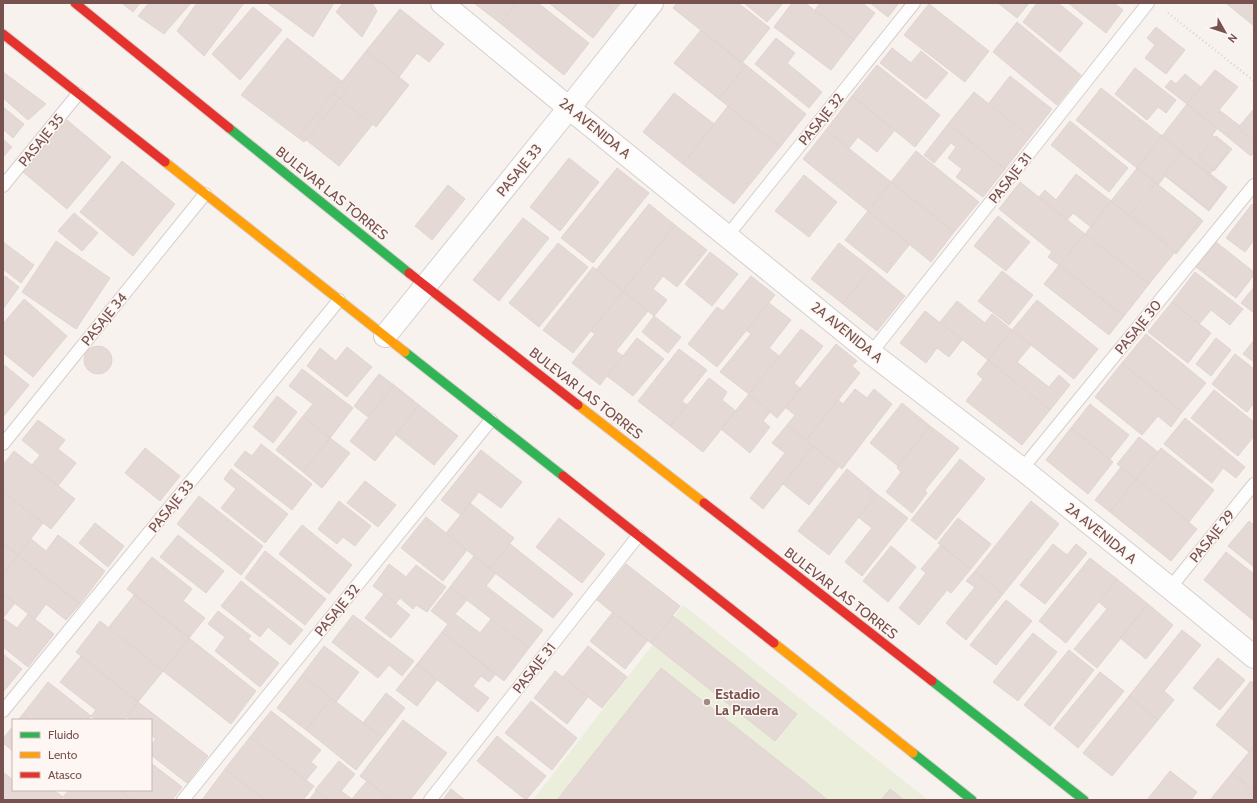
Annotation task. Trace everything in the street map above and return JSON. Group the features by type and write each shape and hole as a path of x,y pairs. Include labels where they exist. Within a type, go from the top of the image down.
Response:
{"street":[{"name":"BULEVAR LAS TORRES","path":"75,3 425,286 1084,800"},
{"name":"2A AVENIDA A","path":"442,3 569,108 871,352 1022,469 1254,657"},
{"name":"PASAJE 33","path":"385,336 652,3"},
{"path":"3,34 972,800"}],"lane":[{"name":"PASAJE 32","path":"728,235 914,3"},
{"name":"PASAJE 31","path":"871,352 1148,3"},
{"name":"PASAJE 35","path":"3,186 78,94"},
{"name":"PASAJE 30","path":"1022,469 1254,186"},
{"name":"PASAJE 34","path":"3,444 205,194"},
{"name":"PASAJE 33","path":"3,711 340,300"},
{"name":"PASAJE 32","path":"183,800 491,420"},
{"name":"PASAJE 29","path":"1170,588 1254,484"},
{"name":"PASAJE 31","path":"430,800 638,536"}],"path":[{"path":"1167,13 1254,81"}],"green space":[{"name":"Estadio La Pradera","path":"683,605 928,800 533,800"}],"building":[{"path":"122,3 140,3 133,12"},
{"path":"149,3 191,3 164,34 138,16"},
{"path":"197,3 244,3 204,56 177,31"},
{"path":"267,3 334,3 313,37"},
{"path":"343,3 372,3 377,11 362,37 336,12"},
{"path":"474,3 516,3 500,23"},
{"path":"516,3 538,3 589,43 564,75 500,23"},
{"path":"549,3 605,3 614,11 593,38"},
{"path":"605,3 621,3 614,11"},
{"path":"677,3 738,3 770,28 742,63 673,8"},
{"path":"744,3 783,3 767,22"},
{"path":"792,3 805,3 854,40 831,70 774,27"},
{"path":"820,3 862,3 875,13 854,40 815,10"},
{"path":"870,3 899,3 888,17"},
{"path":"998,3 1029,3 1017,18"},
{"path":"1037,3 1058,3 1083,23 1060,52 1023,22"},
{"path":"1068,3 1114,3 1123,10 1106,33"},
{"path":"1226,3 1254,3 1254,26"},
{"path":"929,4 989,51 965,82 904,35"},
{"path":"253,7 282,30 240,80 212,54"},
{"path":"400,9 444,44 429,62 417,53 399,77 366,51"},
{"path":"1017,22 1081,75 1057,105 993,52"},
{"path":"1156,27 1185,50 1166,74 1145,58 1155,45 1147,38"},
{"path":"701,30 746,65 719,99 674,63"},
{"path":"287,38 349,87 304,142 241,95"},
{"path":"776,38 795,53 787,63 822,92 809,108 755,64"},
{"path":"892,48 911,63 921,51 948,73 926,99 880,63"},
{"path":"366,51 409,85 376,127 333,93"},
{"path":"746,65 806,114 780,147 719,99"},
{"path":"877,65 940,115 915,147 852,96"},
{"path":"1135,68 1176,100 1166,113 1158,107 1147,120 1115,94"},
{"path":"1215,70 1238,87 1219,110 1240,126 1254,109 1254,152 1251,156 1187,104"},
{"path":"3,72 46,104 28,120 3,98"},
{"path":"1185,74 1201,87 1187,104 1165,87 1171,80 1176,84"},
{"path":"1010,76 1052,109 1030,137 989,103"},
{"path":"1101,88 1162,136 1137,168 1076,120"},
{"path":"974,92 1030,137 1005,169 948,124"},
{"path":"333,93 372,125 339,166 300,135"},
{"path":"674,93 714,124 683,164 643,132"},
{"path":"852,96 895,130 877,152 858,137 849,148 826,130"},
{"path":"1187,104 1217,129 1212,135 1229,149 1210,174 1162,136"},
{"path":"728,106 780,147 734,204 683,164"},
{"path":"3,107 24,124 13,138 3,129"},
{"path":"1254,109 1254,141 1238,128"},
{"path":"67,120 111,157 67,209 23,172"},
{"path":"1070,121 1128,168 1109,192 1051,145"},
{"path":"948,124 1005,169 983,197 956,177 962,169 948,158 956,147 951,143 934,163 924,155"},
{"path":"826,130 891,182 868,211 803,159"},
{"path":"1162,136 1227,187 1209,211 1165,176 1158,185 1137,168"},
{"path":"1216,136 1232,149 1214,171 1198,158"},
{"path":"3,139 12,147 3,157"},
{"path":"916,151 979,202 954,232 891,182"},
{"path":"1180,153 1225,188 1209,209 1164,174"},
{"path":"569,158 599,182 560,231 530,207"},
{"path":"122,161 175,204 133,256 80,212"},
{"path":"617,168 649,193 593,263 561,238"},
{"path":"1137,168 1201,219 1175,252 1111,201"},
{"path":"1076,174 1111,201 1091,227 1073,213 1067,220 1039,197 1045,190 1056,200"},
{"path":"804,175 837,202 809,237 775,211"},
{"path":"891,182 954,232 931,262 868,211"},
{"path":"1020,182 1085,234 1059,265 1048,257 1052,252 999,209"},
{"path":"1156,183 1203,221 1176,254 1165,244 1167,242 1131,213"},
{"path":"448,185 465,199 432,240 415,226"},
{"path":"1111,201 1175,252 1149,284 1085,234"},
{"path":"649,204 675,225 623,291 596,270"},
{"path":"1252,204 1254,206 1254,240 1245,252 1226,238"},
{"path":"868,211 910,244 887,273 845,240"},
{"path":"74,213 98,233 82,251 58,231"},
{"path":"998,216 1030,242 1006,271 974,246"},
{"path":"523,218 549,238 499,301 473,280"},
{"path":"675,225 707,250 677,287 663,276 653,289 667,300 654,316 623,291"},
{"path":"1085,234 1149,284 1124,316 1059,265"},
{"path":"56,241 110,278 76,329 22,292"},
{"path":"3,242 34,265 21,283 3,269"},
{"path":"1216,242 1254,272 1254,275 1236,298 1196,267"},
{"path":"558,243 588,267 539,327 509,303"},
{"path":"839,243 871,268 843,304 811,279"},
{"path":"710,252 738,274 712,306 685,284"},
{"path":"1059,265 1124,316 1109,335 1044,284"},
{"path":"593,267 623,291 573,353 543,330"},
{"path":"871,268 905,296 877,331 843,304"},
{"path":"1002,271 1033,295 1009,325 978,301"},
{"path":"1195,272 1243,309 1230,325 1211,310 1199,324 1172,302"},
{"path":"5,276 19,287 3,309 3,279"},
{"path":"751,276 775,295 717,367 688,344 717,307 723,311"},
{"path":"1254,287 1254,313 1241,303"},
{"path":"623,291 648,311 616,351 623,356 600,385 572,363 595,334 591,331"},
{"path":"24,299 67,336 33,377 3,353 3,324"},
{"path":"1037,300 1098,349 1074,379 1012,330"},
{"path":"957,301 985,323 992,314 1012,330 988,360 940,322"},
{"path":"1172,302 1211,333 1188,363 1148,332"},
{"path":"769,303 791,320 769,348 779,356 749,394 720,372 751,334 746,330"},
{"path":"925,311 962,340 949,357 937,348 926,363 900,343"},
{"path":"654,316 681,337 668,353 642,332"},
{"path":"801,329 823,346 794,383 801,389 777,418 749,394"},
{"path":"1012,330 1031,345 1017,362 1049,387 1059,375 1070,385 1050,410 988,360"},
{"path":"1146,334 1206,383 1182,412 1122,363"},
{"path":"637,338 664,359 633,396 607,376"},
{"path":"1216,338 1231,350 1211,376 1196,364"},
{"path":"1254,340 1254,362 1243,354"},
{"path":"836,344 857,361 852,366 860,373 806,440 787,425 795,415 785,407"},
{"path":"98,346 108,350 112,360 108,370 98,374 88,370 84,360 88,350"},
{"path":"347,347 372,367 347,397 307,366 320,348 336,361"},
{"path":"679,349 707,370 682,401 687,405 670,426 638,401"},
{"path":"1235,354 1254,369 1254,403 1247,412 1212,384"},
{"path":"988,360 1050,410 1022,445 966,401 983,379 977,374"},
{"path":"1122,363 1182,412 1171,427 1158,416 1142,435 1095,397"},
{"path":"3,364 29,385 3,417"},
{"path":"302,369 353,408 330,438 303,416 313,404 289,386"},
{"path":"379,374 394,385 368,417 354,406"},
{"path":"709,378 727,392 722,400 736,411 703,452 670,426"},
{"path":"394,385 419,405 375,461 350,441"},
{"path":"855,389 867,398 874,389 892,404 842,469 806,440 838,400 843,404"},
{"path":"1214,390 1254,422 1254,436 1238,456 1191,418"},
{"path":"749,394 770,412 763,421 770,427 750,453 721,429"},
{"path":"277,396 297,412 273,443 253,427"},
{"path":"902,403 930,426 898,466 870,443"},
{"path":"1090,404 1129,435 1110,459 1071,428"},
{"path":"419,405 458,436 434,465 396,435"},
{"path":"303,416 330,438 303,472 276,450"},
{"path":"1185,418 1245,467 1236,478 1223,468 1212,483 1164,444"},
{"path":"38,420 65,440 58,449 76,463 58,486 32,465 40,455 22,440"},
{"path":"787,425 813,446 763,509 750,498 785,453 772,443"},
{"path":"930,426 959,448 925,490 927,493 912,513 886,492 901,472 897,468 898,466"},
{"path":"1071,428 1113,462 1088,494 1046,460"},
{"path":"1139,437 1158,452 1136,479 1117,464"},
{"path":"330,438 350,453 322,488 303,472"},
{"path":"261,444 312,484 292,510 234,465 245,451 252,456"},
{"path":"813,446 839,466 809,505 783,484"},
{"path":"145,448 180,476 160,501 125,473"},
{"path":"1161,448 1214,490 1189,522 1136,479"},
{"path":"481,450 522,482 501,508 479,492 461,515 441,500"},
{"path":"14,451 75,499 51,529 3,492 3,465"},
{"path":"960,459 985,479 936,540 911,520"},
{"path":"1121,467 1136,479 1110,512 1095,500"},
{"path":"231,469 288,514 265,543 221,508 236,489 224,479"},
{"path":"847,469 877,494 829,555 798,531"},
{"path":"1136,479 1197,529 1171,561 1110,512"},
{"path":"365,481 396,505 378,527 347,503"},
{"path":"3,492 43,523 18,555 3,543"},
{"path":"877,494 908,518 862,576 845,562 872,528 858,517"},
{"path":"199,496 263,546 241,575 177,524"},
{"path":"339,501 371,526 355,546 343,537 337,544 318,529"},
{"path":"1031,501 1059,524 1003,594 975,571"},
{"path":"470,503 514,538 490,569 446,533"},
{"path":"426,517 467,550 443,581 401,548"},
{"path":"559,518 605,554 582,583 536,547"},
{"path":"958,518 991,544 971,569 938,543"},
{"path":"1249,521 1254,525 1254,567 1228,546"},
{"path":"95,523 124,546 108,567 79,543"},
{"path":"302,525 352,565 329,594 279,554"},
{"path":"58,535 105,571 80,604 18,555 31,539 46,551"},
{"path":"178,535 224,571 206,593 160,557"},
{"path":"3,543 18,555 3,574"},
{"path":"510,544 573,594 553,618 490,569"},
{"path":"1053,544 1067,555 1076,544 1087,553 1045,604 1020,585"},
{"path":"941,545 971,569 951,593 947,590 919,625 899,608 926,573 921,569"},
{"path":"891,546 916,567 888,602 863,581"},
{"path":"265,551 326,599 305,625 245,578"},
{"path":"1226,552 1254,574 1254,621 1204,580"},
{"path":"18,555 80,604 66,620 46,604 35,619 3,594 3,574"},
{"path":"474,556 496,573 486,586 543,630 529,648 450,587"},
{"path":"152,557 192,589 183,601 205,618 189,638 127,589"},
{"path":"1090,558 1117,579 1066,643 1039,621"},
{"path":"389,564 406,577 416,565 446,587 427,612 416,605 413,609 400,598 396,603 373,586"},
{"path":"626,564 680,606 651,643 597,600"},
{"path":"975,571 1003,594 966,640 946,623 975,587 966,581"},
{"path":"1117,579 1148,604 1097,668 1074,649 1107,609 1099,602"},
{"path":"241,581 303,630 290,645 268,627 260,637 221,606"},
{"path":"450,587 467,600 455,614 480,633 491,619 529,648 504,681 442,632 448,624 431,611"},
{"path":"3,594 15,603 3,618"},
{"path":"135,594 189,638 163,671 109,627"},
{"path":"384,594 410,615 391,638 365,618"},
{"path":"1006,600 1032,621 996,665 970,645"},
{"path":"1148,604 1173,625 1146,659 1120,638"},
{"path":"218,611 251,636 248,639 279,663 260,687 215,651 225,637 208,624"},
{"path":"613,612 648,640 625,669 590,641"},
{"path":"28,614 54,634 28,667 3,647 3,618 17,628"},
{"path":"353,615 414,661 402,676 389,665 378,678 332,642"},
{"path":"673,616 797,714 775,741 651,643"},
{"path":"100,621 163,671 138,702 76,652"},
{"path":"1182,630 1201,645 1164,691 1174,700 1158,720 1129,696"},
{"path":"442,632 496,674 489,682 481,676 473,686 489,698 478,712 417,664"},
{"path":"1033,633 1057,652 1018,701 993,682"},
{"path":"189,638 256,691 231,724 163,671"},
{"path":"324,646 359,672 336,702 302,675"},
{"path":"588,646 627,677 602,708 563,677"},
{"path":"1069,650 1094,670 1050,726 1024,705"},
{"path":"3,654 22,669 3,692"},
{"path":"81,656 138,702 125,719 95,719 91,716 96,710 60,682"},
{"path":"1218,658 1245,680 1220,710 1193,688"},
{"path":"417,664 437,680 417,706 396,690"},
{"path":"661,668 828,800 557,800"},
{"path":"555,671 588,697 567,724 534,698"},
{"path":"1100,672 1124,691 1078,748 1054,728"},
{"path":"302,675 331,698 306,730 277,708"},
{"path":"1251,681 1254,684 1254,746 1249,752 1216,725"},
{"path":"48,682 91,716 89,719 30,719 23,714"},
{"path":"386,693 405,708 382,737 363,723"},
{"path":"1129,696 1158,720 1112,776 1083,753"},
{"path":"331,698 382,737 356,770 306,730"},
{"path":"531,701 577,738 552,770 505,733"},
{"path":"138,702 208,756 187,783 152,756 152,744 156,739 152,736 152,719 130,719 127,717"},
{"path":"271,711 321,750 311,762 317,767 306,780 250,737"},
{"path":"23,714 30,719 19,719"},
{"path":"403,720 447,753 410,800 392,800 360,776"},
{"path":"12,727 12,750 3,743 3,739"},
{"path":"497,736 546,776 526,800 477,761"},
{"path":"250,737 314,786 303,800 265,800 225,769"},
{"path":"1254,746 1254,791 1232,773"},
{"path":"339,761 355,774 341,791 352,799 367,781 392,800 328,800 315,790"},
{"path":"152,764 182,787 172,800 132,800 120,791 152,791"},
{"path":"225,769 265,800 202,800"},
{"path":"1170,771 1197,792 1191,800 1147,800"},
{"path":"3,772 12,779 12,791 55,791 63,797 61,800 3,800"},
{"path":"1232,773 1254,791 1253,800 1210,800"},
{"path":"451,789 465,800 443,800"},
{"path":"890,789 904,800 881,800"},
{"path":"68,791 120,791 132,800 66,800 63,797"},
{"path":"316,791 328,800 309,800"}],"traffic: fast":[{"path":"229,128 409,273"},
{"path":"405,352 563,476"},
{"path":"932,681 1084,800"},
{"path":"913,753 972,800"}],"traffic: slow":[{"path":"165,162 405,352"},
{"path":"578,405 704,503"},
{"path":"774,643 913,753"}],"traffic: jam":[{"path":"75,3 229,128"},
{"path":"3,34 165,162"},
{"path":"409,273 578,405"},
{"path":"563,476 774,643"},
{"path":"704,503 932,681"}],"place":[{"name":"Estadio La Pradera","path":"707,702"}]}
